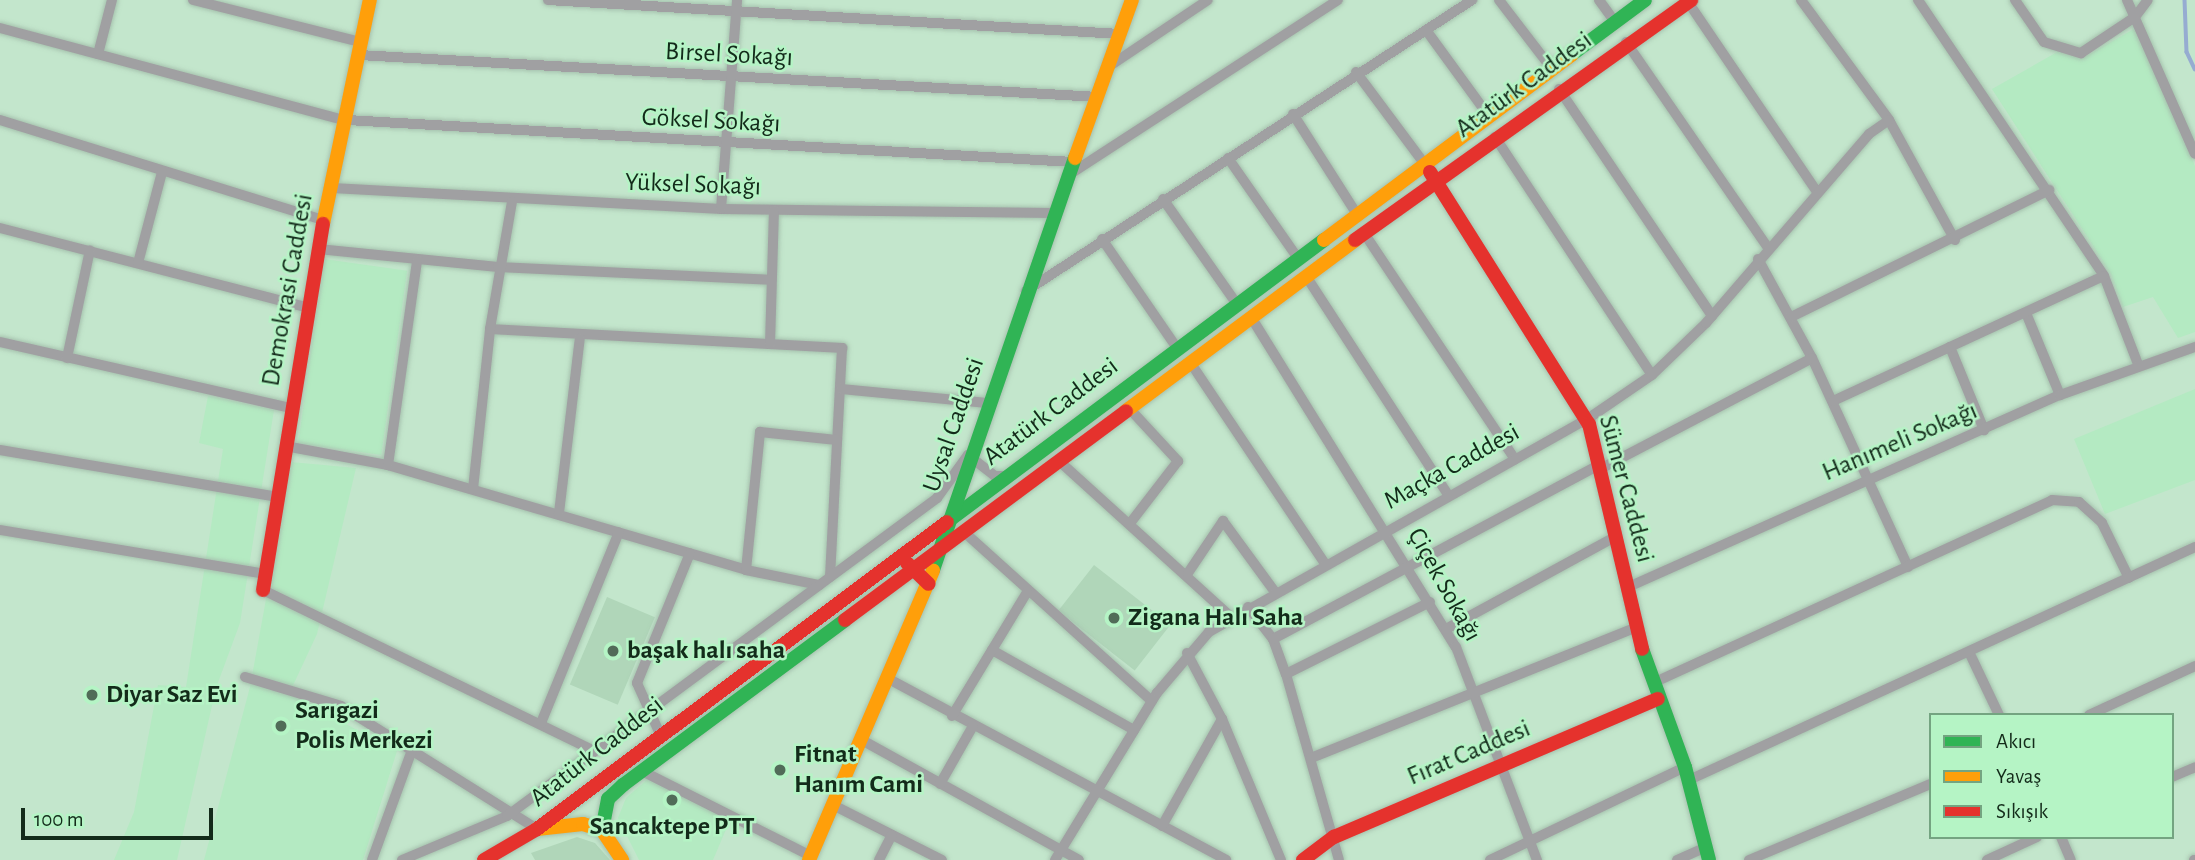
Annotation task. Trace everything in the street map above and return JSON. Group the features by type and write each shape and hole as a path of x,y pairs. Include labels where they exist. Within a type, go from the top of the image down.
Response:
{"main road":[{"name":"Demokrasi Caddesi","path":"263,590 318,249 370,0"},
{"name":"Uysal Caddesi","path":"810,858 929,584 968,455 1132,0"},
{"name":"Atatürk Caddesi","path":"484,860 537,829 1423,162 1645,0"},
{"name":"Atatürk Caddesi","path":"602,830 608,799 642,771 1435,180 1559,89 1690,1"},
{"name":"Sümer Caddesi","path":"1423,162 1587,420 1635,628 1658,699 1687,773 1708,853"},
{"path":"892,561 916,567 929,584"},
{"name":"Fırat Caddesi","path":"1303,860 1334,837 1658,699"},
{"path":"537,829 583,824 602,830 622,860"}],"street":[{"path":"98,54 112,0"},
{"name":"Birsel Sokağı","path":"193,0 360,49 730,78 1098,97"},
{"path":"548,0 737,6 1121,34"},
{"path":"1108,67 1208,0"},
{"path":"1067,176 1338,0"},
{"path":"1026,291 1356,72 1472,0"},
{"path":"1499,0 1552,69"},
{"path":"1599,0 1614,21"},
{"path":"1801,0 1889,120 1955,240"},
{"path":"1918,0 2049,190 2104,276 2138,364"},
{"path":"2015,0 2044,41 2081,53 2136,17 2148,0"},
{"path":"2127,0 2195,154"},
{"path":"1690,1 1817,192"},
{"path":"721,209 737,6"},
{"name":"Göksel Sokağı","path":"0,28 347,120 726,146 1073,162"},
{"path":"1426,30 1488,115"},
{"path":"1626,42 1768,248"},
{"path":"1356,72 1423,162"},
{"path":"1559,89 1712,316"},
{"path":"1293,114 1356,213"},
{"path":"0,120 324,220"},
{"name":"Maçka Caddesi","path":"1058,855 1152,701 1187,653 1231,617 1587,420 1652,375 1712,316 1817,192 1889,120"},
{"path":"1495,136 1652,375"},
{"path":"1228,158 1297,257"},
{"path":"138,263 162,172"},
{"name":"Yüksel Sokağı","path":"332,188 512,202 721,209 1054,213"},
{"path":"1791,317 1955,240 2049,190"},
{"path":"1163,199 1236,303"},
{"path":"473,489 498,267 512,202"},
{"path":"770,344 774,210"},
{"path":"0,228 310,308"},
{"path":"1364,233 1514,458"},
{"path":"1102,239 1177,348"},
{"path":"318,249 498,267 771,280"},
{"path":"67,358 90,250"},
{"path":"1758,259 1833,401 1908,568"},
{"path":"388,465 416,260"},
{"path":"1306,276 1448,495"},
{"path":"1833,401 2104,276"},
{"path":"2026,313 2060,396"},
{"name":"Çiçek Sokağı","path":"1251,317 1387,529 1446,629 1474,692 1537,860"},
{"path":"490,329 580,338 842,348 830,578"},
{"path":"559,513 580,338"},
{"path":"0,342 291,408"},
{"path":"1950,347 1984,430"},
{"name":"Hanımeli Sokağı","path":"1626,588 2060,396 2138,364 2195,347"},
{"path":"1273,639 1812,358"},
{"path":"1190,362 1325,564"},
{"path":"841,389 987,403"},
{"path":"1128,407 1178,461 1131,522"},
{"path":"746,570 760,432 837,440"},
{"path":"285,446 388,465 746,570 819,585"},
{"path":"0,450 278,497"},
{"path":"402,860 508,816 937,498 968,455 995,476 1008,476"},
{"path":"1058,460 1188,573 1231,617"},
{"path":"1653,683 2052,500 2079,502 2102,523 2129,578"},
{"path":"1188,573 1223,522 1275,592"},
{"path":"0,530 265,574"},
{"path":"964,531 1027,592 1152,701"},
{"path":"541,723 618,532"},
{"path":"1446,629 1615,537"},
{"path":"1490,860 1687,773 1970,654 2195,547"},
{"path":"660,734 652,707 637,683 690,553"},
{"path":"263,590 594,751"},
{"path":"952,716 1027,592"},
{"path":"1286,674 1430,602"},
{"path":"1248,607 1273,639 1286,674 1339,860"},
{"path":"1311,758 1635,628"},
{"path":"992,650 1134,730"},
{"path":"1187,653 1223,719 1281,860"},
{"path":"1970,654 1998,713"},
{"path":"2093,713 2195,666"},
{"path":"244,677 341,706 412,750 508,816 537,829"},
{"path":"887,678 952,716 1226,860"},
{"path":"1162,826 1223,719"},
{"path":"940,784 973,726"},
{"path":"860,739 1058,855 1079,860"},
{"path":"372,860 412,750"},
{"path":"2174,776 2195,767"},
{"path":"642,771 810,858"},
{"path":"1749,860 1929,786"},
{"path":"833,805 942,860"},
{"path":"879,860 892,835"},
{"path":"1987,860 2033,839"},
{"path":"2062,839 2071,860"},
{"path":"1677,860 1708,853"}],"shaded area":[{"path":"2139,26 2195,166 2195,332 2178,338 2153,297 2123,307 2111,274 1992,89 2059,51 2081,59"},
{"path":"324,259 407,271 381,455 298,443"},
{"path":"2195,389 2195,480 2105,514 2074,439"},
{"path":"208,396 274,410 240,623 216,688 177,860 114,860 134,812 158,685 186,687 223,449 199,443"},
{"path":"291,462 356,468 317,634 289,694 397,751 363,860 204,860 250,687"},
{"name":"Zigana Halı Saha","path":"1094,565 1170,625 1135,670 1058,611"},
{"name":"başak halı saha","path":"607,597 655,617 618,705 570,684"},
{"path":"650,777 730,820 713,860 639,860 618,818 626,798"},
{"path":"577,837 595,843 610,860 535,860 531,853"}],"waterway":[{"path":"2185,0 2187,52 2195,69"}],"traffic: fast":[{"path":"1571,55 1645,0"},
{"path":"933,570 1075,158"},
{"path":"947,522 1324,240"},
{"path":"602,830 608,799 623,785 845,620"},
{"path":"1642,649 1685,767 1709,860"}],"traffic: slow":[{"path":"323,224 370,0"},
{"path":"1075,158 1132,0"},
{"path":"1324,240 1571,55"},
{"path":"1126,411 1355,240"},
{"path":"809,860 933,570"},
{"path":"537,829 583,824 602,830 622,860"}],"traffic: jam":[{"path":"1355,240 1691,0"},
{"path":"1430,172 1589,424 1642,649"},
{"path":"263,590 323,224"},
{"path":"845,620 1126,411"},
{"path":"484,860 537,829 947,522"},
{"path":"907,563 929,584"},
{"path":"1303,860 1334,837 1658,699"}],"place":[{"name":"Zigana Halı Saha","path":"1114,618"},
{"name":"başak halı saha","path":"613,651"},
{"name":"Diyar Saz Evi","path":"92,695"},
{"name":"Sarıgazi Polis Merkezi","path":"281,726"},
{"name":"Fitnat Hanım Cami","path":"780,770"},
{"name":"Sancaktepe PTT","path":"672,800"}]}
